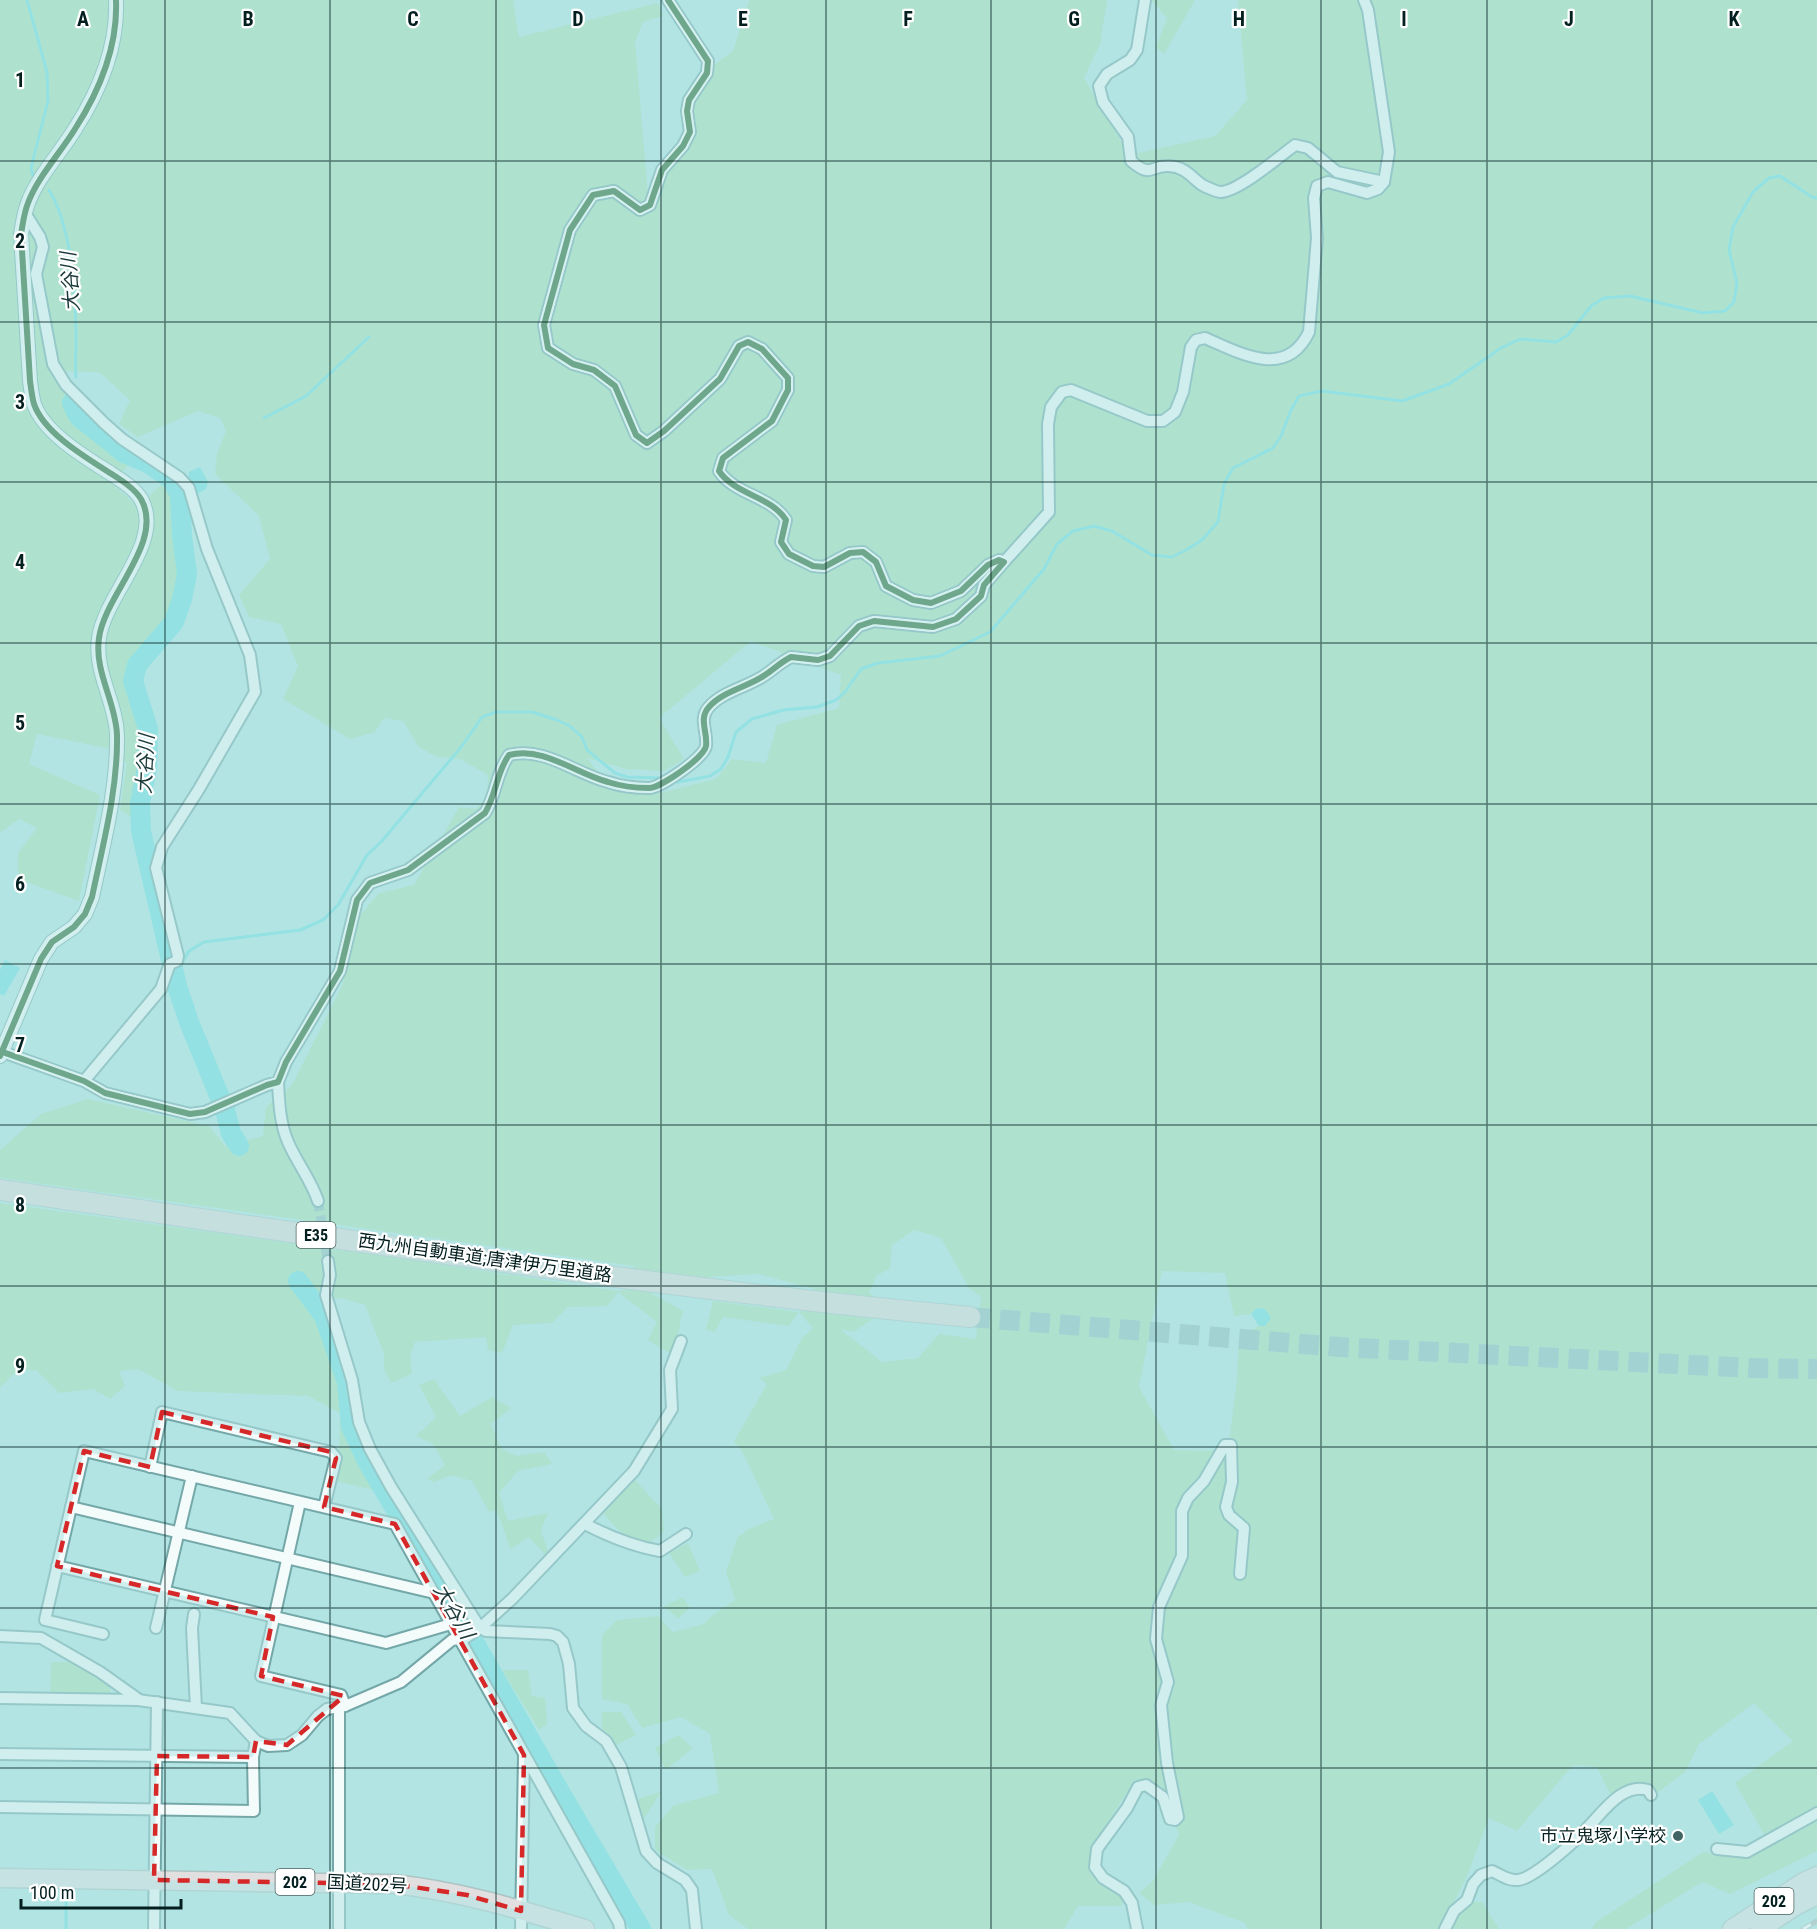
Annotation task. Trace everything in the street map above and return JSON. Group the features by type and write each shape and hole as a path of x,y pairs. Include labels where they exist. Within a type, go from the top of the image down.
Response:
{"highway":[{"name":"西九州自動車道;唐津伊万里道路","path":"0,1190 632,1278 884,1309 970,1317"},
{"name":"202","path":"1732,1929 1802,1882 1817,1876"},
{"name":"国道202号","path":"0,1878 393,1884 433,1888 467,1895 585,1929"},
{"name":"202","path":"1760,1929 1817,1895"}],"street":[{"path":"116,0 113,43 95,95 76,129 35,190 25,213 21,234 30,381 34,405 49,428 80,455 125,483 140,498 148,517 145,540 106,614 99,637 99,661 117,733 116,768 92,897 84,914 74,927 52,942 41,959 1,1053 84,1081 105,1093 190,1113 205,1112 278,1082"},
{"path":"669,0 708,61 707,73 689,100 687,111 690,132 683,146 662,170 651,205 640,210 614,191 593,195 570,230 544,325 548,348 573,364 594,370 615,386 636,435 646,443 664,431 720,379 739,346 748,342 762,349 788,378 788,390 772,421 723,458 719,471 725,480 780,512 786,520 781,542 789,554 813,566 824,567 850,553 863,552 876,562 886,586 914,600 931,603 961,591 988,565 999,560 1004,562"},
{"path":"1145,0 1137,50 1130,60 1107,74 1099,86 1103,102 1128,137 1131,161 1140,169 1152,171 1168,166 1189,172 1202,185 1219,192 1233,189 1296,146 1308,148 1337,172 1384,182"},
{"path":"318,1201 312,1184 288,1142 280,1113 278,1082 286,1062 340,971 357,900 370,883 408,870 485,813 493,800 501,766 509,755 520,752 562,762 607,782 651,789 661,784 701,756 706,746 703,721 708,708 718,699 764,676 791,657 818,660 830,656 859,626 874,621 933,627 956,619 981,596 984,585 1049,512 1048,424 1052,407 1062,392 1071,390 1147,421 1163,421 1175,412 1183,392 1191,347 1196,340 1205,338 1256,359 1270,361 1289,355 1304,344 1310,332 1317,238 1314,198 1317,186 1328,182 1367,192 1378,189 1384,182 1389,152 1368,10 1364,0"},
{"path":"25,213 40,237 43,248 36,274 53,364 66,385 104,423 180,478 189,488 207,549 235,613 250,655 255,692 199,789 162,847 156,868 178,956 161,989 84,1081"},
{"path":"328,1261 330,1275 326,1294 352,1380 359,1422 370,1449 478,1629 550,1634 557,1636 563,1642 569,1664 573,1708 586,1726 606,1741 621,1767 646,1851 657,1863 685,1880 692,1890 696,1929"},
{"path":"0,1698 138,1700 230,1713 256,1741 268,1746 287,1745 302,1735 327,1709 342,1707 401,1682 452,1640 462,1638 478,1629 512,1599 634,1471 672,1409 669,1370 681,1341"},
{"path":"150,1467 162,1412 331,1452 336,1458 324,1507"},
{"path":"1137,1929 1132,1903 1124,1891 1102,1878 1095,1867 1096,1849 1126,1808 1137,1787 1146,1785 1155,1791 1163,1797 1170,1819 1174,1820 1178,1817 1167,1763 1161,1705 1168,1682 1156,1639 1159,1607 1182,1556 1182,1511 1188,1498 1204,1481 1226,1445 1231,1444 1232,1482 1227,1507 1229,1515 1244,1528 1240,1574"},
{"path":"103,1634 45,1620 84,1451 395,1524 451,1624 462,1638 524,1755 619,1923 620,1929"},
{"path":"156,1628 192,1476"},
{"path":"300,1502 261,1676 341,1695 339,1929"},
{"path":"71,1507 434,1593"},
{"path":"585,1524 612,1539 660,1551 686,1534"},
{"path":"57,1566 386,1643 451,1624"},
{"path":"194,1614 192,1628 196,1708"},
{"path":"0,1636 41,1638 100,1672 138,1700"},
{"path":"154,1929 157,1702"},
{"path":"0,1807 254,1811 253,1756 256,1741"},
{"path":"0,1754 253,1756"},
{"path":"521,1929 524,1755"},
{"path":"1445,1929 1454,1911 1467,1900 1473,1884 1481,1875 1492,1870 1509,1880 1520,1880 1542,1869 1587,1829 1606,1806 1617,1797 1641,1788 1648,1790 1651,1795"},
{"path":"1717,1849 1747,1852 1817,1813"}],"highlighted area":[{"path":"162,1412 331,1452 336,1458 324,1507 395,1524 524,1755 521,1911 467,1895 393,1884 154,1880 157,1756 253,1757 256,1741 287,1745 344,1696 261,1676 273,1617 57,1566 84,1451 150,1467"}],"green space":[{"path":"0,0 513,0 519,37 658,3 663,16 643,22 635,42 648,195 684,139 680,112 702,74 733,51 749,0 1107,0 1100,44 1084,78 1129,155 1215,136 1247,100 1238,0 1817,0 1817,1810 1764,1834 1735,1783 1793,1741 1754,1703 1699,1744 1685,1772 1657,1793 1644,1782 1610,1794 1597,1767 1573,1765 1517,1831 1489,1818 1467,1876 1454,1902 1482,1902 1499,1929 1248,1929 1245,1923 1189,1902 1155,1905 1139,1893 1152,1882 1179,1835 1161,1786 1135,1780 1090,1850 1090,1873 1122,1897 1122,1906 1078,1906 1064,1929 748,1929 729,1915 712,1869 687,1870 655,1850 655,1827 674,1805 719,1793 710,1734 681,1717 642,1728 627,1704 602,1699 602,1635 617,1620 658,1616 673,1632 704,1624 711,1616 735,1600 726,1572 737,1538 748,1529 774,1519 743,1453 734,1441 767,1384 759,1378 786,1370 801,1339 813,1328 799,1312 813,1308 815,1289 758,1274 709,1277 704,1294 658,1276 649,1292 683,1311 673,1355 648,1340 657,1322 618,1292 607,1306 568,1307 552,1323 513,1325 502,1353 488,1350 486,1337 415,1342 410,1356 412,1374 391,1383 384,1369 384,1354 365,1305 342,1298 310,1300 341,1380 340,1413 308,1396 178,1391 138,1369 119,1371 125,1386 110,1399 93,1389 59,1393 36,1370 18,1370 0,1388 0,1203 618,1291 632,1288 634,1266 0,1178 0,1150 41,1114 88,1099 209,1126 226,1147 263,1136 266,1107 292,1085 342,986 358,918 379,893 414,885 459,807 476,809 487,797 488,775 460,759 437,757 419,747 403,721 384,718 375,732 350,739 283,699 298,666 281,624 249,617 239,595 270,559 259,516 215,474 217,454 226,431 220,418 198,411 138,437 119,424 130,400 99,372 58,371 66,399 135,456 113,484 138,507 170,476 186,490 182,574 170,620 135,663 129,680 145,725 141,771 131,817 120,810 127,763 106,748 37,734 29,764 100,795 79,901 18,879 18,853 37,828 19,819 0,833","holes":["751,641 841,675 839,708 777,725 766,763 732,759 716,779 655,794 610,788 587,758 626,769 664,771 684,759 659,718","914,1230 941,1238 969,1288 981,1297 976,1339 939,1334 918,1358 882,1362 840,1329 853,1332 876,1317 877,1298 869,1293 877,1275 890,1269 892,1245","1162,1271 1225,1273 1234,1316 1251,1314 1257,1308 1265,1326 1259,1326 1239,1338 1237,1379 1228,1451 1174,1450 1139,1387"]},
{"path":"1151,0 1195,0 1164,54 1156,47 1167,18"},
{"path":"713,1301 799,1312 789,1326 723,1317 715,1332 706,1330"},
{"path":"434,1379 460,1416 492,1397 511,1408 491,1424 501,1448 516,1456 544,1452 552,1464 518,1471 499,1493 508,1521 548,1513 541,1531 548,1551 545,1555 529,1537 510,1549 496,1510 489,1512 472,1481 450,1475 435,1482 427,1479 445,1465 433,1444 416,1436 436,1417 419,1385"},
{"path":"340,1413 379,1491 334,1481 339,1457"},
{"path":"633,1478 662,1509 664,1531 646,1543 630,1539 601,1511"},
{"path":"688,1543 700,1571 685,1577 669,1553"},
{"path":"683,1597 690,1608 678,1619 664,1606"},
{"path":"51,1662 73,1662 110,1685 110,1696 50,1696"},
{"path":"502,1670 528,1670 532,1696 545,1698 547,1724 539,1730"},
{"path":"602,1712 621,1712 636,1735 616,1745 602,1728"},
{"path":"678,1735 693,1748 666,1770 655,1748"},
{"path":"661,1792 639,1826 634,1800"},
{"path":"1817,1818 1817,1851 1730,1894 1702,1882 1626,1929 1592,1929 1596,1922 1703,1852 1749,1858"}],"water":[{"path":"200,467 208,482 206,489 197,494 188,480 189,472"},
{"path":"5,960 20,968 4,996 0,994 0,970"},
{"path":"1257,1308 1265,1309 1271,1318 1265,1326 1259,1326 1251,1314"},
{"path":"1712,1791 1734,1825 1719,1834 1698,1800"}],"waterway":[{"name":"大谷川","path":"27,0 47,72 48,101 31,168 33,175"},
{"path":"673,781 710,776 721,769 728,757 736,732 752,719 783,710 817,707 836,700 845,692 861,669 878,663 940,656 990,632 1044,569 1057,544 1073,531 1094,526 1112,531 1152,555 1172,557 1188,549 1202,540 1218,522 1224,484 1233,468 1273,448 1299,396 1322,391 1402,401 1449,384 1501,348 1520,339 1556,342 1568,335 1591,306 1604,298 1630,296 1703,313 1725,311 1734,302 1737,283 1729,250 1733,227 1753,192 1769,178 1780,176 1817,198"},
{"name":"大谷川","path":"49,190 57,205 68,242 75,304 76,377"},
{"path":"264,418 306,396 369,337"},
{"name":"大谷川","path":"72,403 79,417 124,453 148,463 173,481 180,495 187,574 182,599 174,622 137,665 133,681 148,729 147,768 140,803 141,831 177,986 189,1022 225,1110 231,1133 239,1146"},
{"path":"176,973 189,951 204,942 300,930 323,920 338,905 367,855 381,842 462,746 482,717 496,712 532,712 557,720 570,726 582,737 587,750 615,773 627,777 663,778"},
{"name":"大谷川","path":"298,1281 324,1316 347,1382 351,1427 368,1463 641,1929"},
{"path":"66,1893 66,1929"}],"tunnel":[{"path":"318,1201 328,1261"},
{"path":"970,1317 1340,1347 1754,1368 1817,1369"}],"railway":[{"path":"1803,1929 1817,1921"}],"cycle path":[{"path":"0,1056 41,959 52,942 74,927 85,914 92,897 109,816 117,755 116,723 102,675 98,651 99,638 111,604 140,550 145,533 146,516 138,495 66,443 47,425 34,404 30,381 21,234 32,194 75,129 106,68 114,34 116,0"},
{"path":"0,1051 84,1081 105,1093 190,1114 205,1112 278,1082 286,1062 340,971 357,900 370,883 408,870 485,813 501,769 509,755 535,754 623,786 655,787 681,772 698,758 706,746 704,716 709,707 721,697 758,679 791,657 818,660 830,656 859,626 874,621 933,627 956,619 981,596 984,585 1004,562 999,560 988,565 961,591 931,603 913,600 886,586 876,562 863,552 850,553 824,567 813,566 789,554 781,542 786,520 771,506 734,485 719,471 723,458 772,421 788,390 788,378 762,349 748,342 739,346 720,379 664,431 647,443 636,435 615,386 594,370 573,364 548,348 544,325 570,230 593,195 614,191 640,210 650,205 662,170 683,146 690,132 687,111 689,100 707,73 708,61 668,0"}],"place":[{"name":"市立鬼塚小学校","path":"1678,1836"}]}
